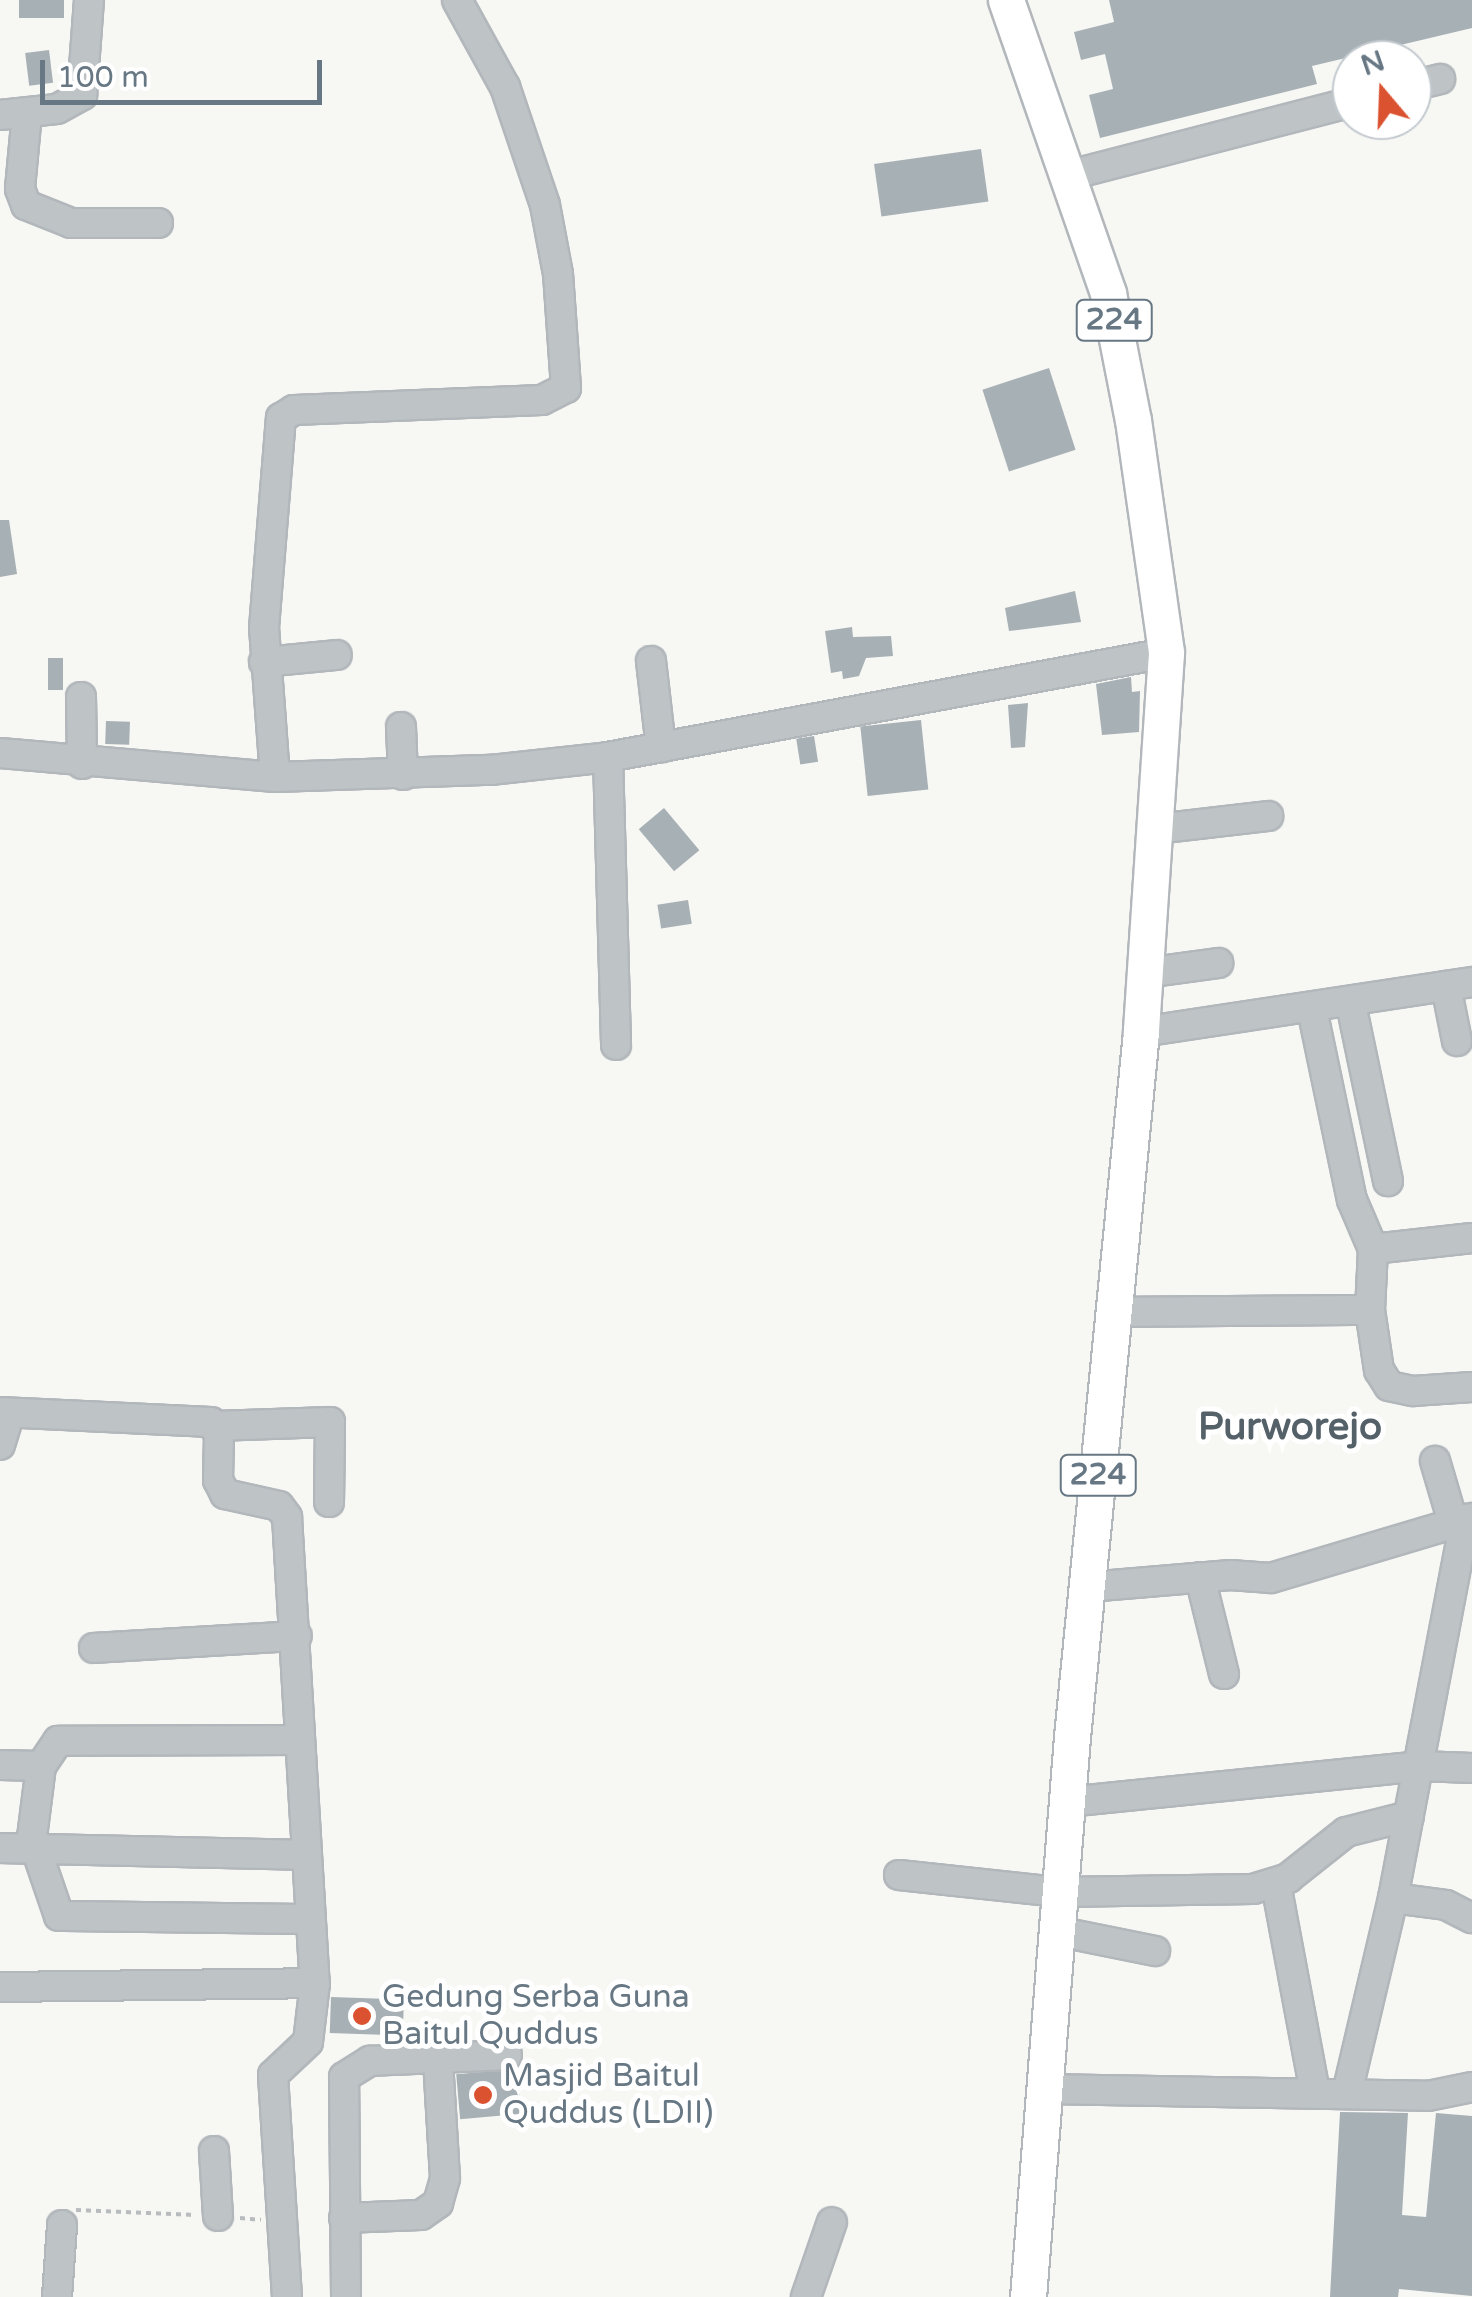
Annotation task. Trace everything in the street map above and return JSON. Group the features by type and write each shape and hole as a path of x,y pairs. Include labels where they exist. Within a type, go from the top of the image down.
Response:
{"main road":[{"name":"224","path":"1006,0 1070,176 1122,352 1166,653 1141,1032 1067,1802 1028,2297"}],"street":[{"path":"89,0 86,90 66,106 14,114 20,190 26,205 71,223 158,224"},
{"path":"275,777 264,662 284,414 542,400 566,388 558,274 545,206 505,87 456,0"},
{"path":"1432,81 1440,79"},
{"path":"1070,176 1332,107"},
{"path":"0,753 82,764 275,777 404,775 608,757 1166,653"},
{"path":"264,662 337,655"},
{"path":"651,661 662,747"},
{"path":"81,697 82,764"},
{"path":"401,727 404,775"},
{"path":"608,757 616,1045"},
{"path":"1156,829 1268,816"},
{"path":"1145,973 1218,963"},
{"path":"1141,1032 1351,1004 1459,984 1457,1040"},
{"path":"1351,1004 1388,1181"},
{"path":"1312,1009 1352,1200 1373,1249 1370,1310 1378,1363 1389,1386 1413,1392 1472,1387"},
{"path":"1373,1249 1472,1238"},
{"path":"1117,1312 1370,1310"},
{"path":"0,1445 5,1414 195,1419 216,1426 330,1422 329,1502"},
{"path":"216,1426 218,1480 225,1494 275,1505 287,1518 297,1636 299,1740 315,1983 308,2042 273,2075 287,2297"},
{"path":"1347,2093 1393,1898 1463,1520 1435,1461"},
{"path":"1088,1587 1200,1577 1271,1578 1463,1520"},
{"path":"1200,1577 1224,1674"},
{"path":"94,1648 297,1636"},
{"path":"299,1740 63,1740 51,1745 41,1766 33,1846 59,1916 310,1919"},
{"path":"0,1765 41,1766"},
{"path":"1067,1802 1419,1766 1472,1768"},
{"path":"899,1875 1059,1892 1230,1891 1276,1884 1339,1836 1409,1816"},
{"path":"0,1848 306,1855"},
{"path":"1276,1884 1315,2093"},
{"path":"1393,1898 1446,1905 1472,1918"},
{"path":"1056,1931 1155,1951"},
{"path":"0,1986 315,1983"},
{"path":"346,2297 344,2077 370,2061 506,2055"},
{"path":"344,2218 421,2215 438,2203 445,2178 438,2060"},
{"path":"1044,2089 1428,2096 1472,2087"},
{"path":"214,2151 218,2216"},
{"path":"806,2297 832,2222"},
{"path":"57,2297 62,2225"}],"path":[{"path":"62,2225 85,2208 280,2221"}],"building":[{"path":"19,0 64,0 64,18 19,18"},
{"path":"1109,0 1472,0 1472,28 1421,40 1332,40 1332,61 1312,66 1317,84 1100,138 1089,95 1113,89 1105,54 1081,60 1074,32 1114,22"},
{"path":"49,50 53,83 29,86 25,53"},
{"path":"981,149 988,201 881,217 874,164"},
{"path":"1049,368 1076,450 1009,471 982,390"},
{"path":"0,520 9,520 17,574 0,577"},
{"path":"1075,591 1081,622 1009,631 1005,608"},
{"path":"852,627 853,637 891,636 893,656 866,658 859,676 843,679 842,671 831,673 825,631"},
{"path":"48,658 63,658 63,690 48,690"},
{"path":"1131,677 1132,692 1140,691 1139,732 1102,735 1096,684"},
{"path":"1028,703 1025,747 1011,748 1008,705"},
{"path":"921,720 928,790 868,796 860,726"},
{"path":"106,721 130,722 129,745 105,744"},
{"path":"814,736 818,762 800,764 796,739"},
{"path":"664,808 699,850 674,871 639,829"},
{"path":"688,900 692,924 661,929 657,905"},
{"name":"Gedung Serba Guna Baitul Quddus","path":"331,1997 404,2000 403,2036 330,2033"},
{"name":"Masjid Baitul Quddus (LDII)","path":"517,2069 521,2114 460,2119 456,2074"},
{"path":"1340,2112 1408,2113 1402,2215 1426,2217 1436,2113 1472,2116 1472,2296 1399,2289 1398,2297 1330,2297"}],"place":[{"name":"Gedung Serba Guna Baitul Quddus","path":"362,2016"},
{"name":"Masjid Baitul Quddus (LDII)","path":"483,2095"}],"district":[{"name":"Purworejo","path":"1290,1428"}]}
